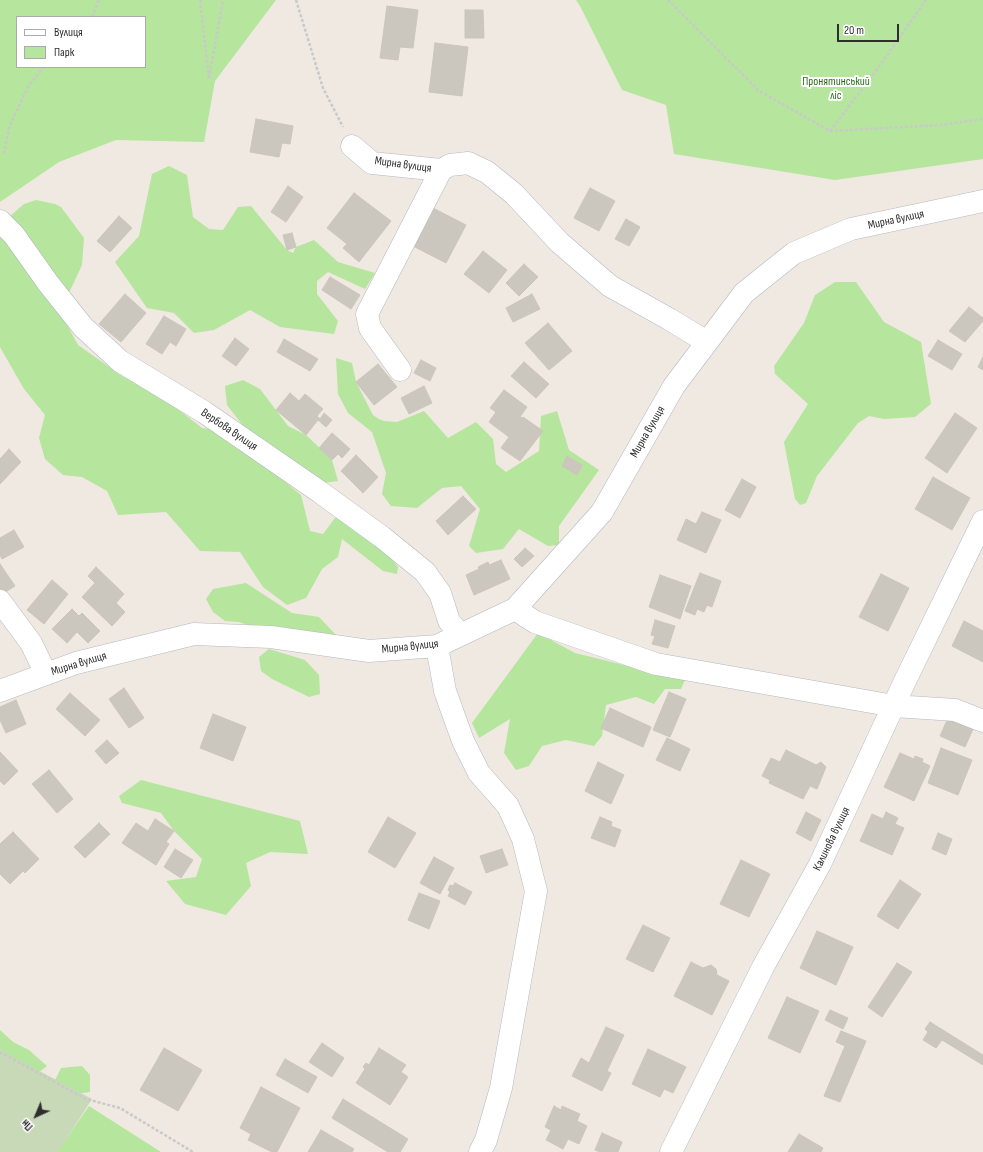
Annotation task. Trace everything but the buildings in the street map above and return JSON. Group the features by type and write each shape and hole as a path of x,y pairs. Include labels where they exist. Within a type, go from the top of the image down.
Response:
{"street":[{"name":"Мирна вулиця","path":"352,146 372,163 441,170 450,166 468,163 487,172 514,194 560,243 610,286 707,342"},
{"path":"400,370 370,328 367,314 441,170"},
{"name":"Мирна вулиця","path":"0,691 76,664 194,634 271,637 368,651 437,646 515,609 602,512 674,386 744,293 794,253 851,229 983,202"},
{"name":"Вербова вулиця","path":"0,221 14,235 48,283 84,328 120,361 204,412 326,497 419,567 425,572 440,593 449,621 460,635"},
{"name":"Калинова вулиця","path":"671,1152 763,967 820,864 983,521"},
{"path":"0,601 31,643 46,674"},
{"path":"515,609 535,622 656,664 894,706 955,710 983,721"},
{"path":"437,646 445,691 463,741 479,773 508,806 523,839 536,891 501,1088 486,1140 480,1152"}],"path":[{"path":"92,16 99,0"},
{"path":"200,0 209,79 223,0"},
{"path":"296,0 323,88 352,146"},
{"path":"668,0 759,91 830,131 940,125 983,119"},
{"path":"830,131 876,71 926,0"},
{"path":"4,154 9,127 29,85 43,68"},
{"path":"0,1052 86,1099 120,1108 193,1152"}],"green space":[{"path":"0,0 276,0 215,81 204,142 116,140 59,162 0,202"},
{"name":"Пронятинський ліс","path":"576,0 983,0 983,159 835,180 674,154 666,105 622,90"},
{"path":"169,166 187,175 193,217 209,229 223,230 238,207 251,206 287,250 293,253 296,247 314,240 338,262 375,273 365,289 328,272 317,281 317,294 338,321 334,334 280,327 250,310 214,330 194,333 174,313 147,308 115,262 139,236 152,174"},
{"path":"36,200 55,204 61,207 84,238 82,265 60,312 78,345 122,376 159,394 202,428 223,431 301,495 310,531 323,534 335,518 343,517 390,557 398,567 397,574 383,571 342,539 338,557 322,569 306,598 287,605 263,587 240,552 200,551 166,512 118,515 107,491 82,477 63,475 45,459 39,438 45,415 24,389 0,347 0,225 24,204"},
{"path":"835,282 856,282 884,322 921,342 931,404 915,417 884,419 869,416 858,423 817,476 806,503 800,505 795,499 784,442 808,404 775,374 774,366 804,323 815,295"},
{"path":"336,358 352,363 356,382 373,415 384,421 397,422 424,411 448,438 476,422 493,439 496,464 506,472 539,451 541,416 557,411 569,450 599,470 559,526 559,545 548,546 519,529 503,549 476,553 469,546 480,509 461,486 442,488 417,508 391,506 382,494 386,473 372,432 348,413 338,394"},
{"path":"243,380 260,389 288,426 306,435 332,460 338,481 323,483 258,445 227,405 225,386"},
{"path":"246,583 292,613 319,617 337,636 297,642 239,622 225,621 213,612 206,599 213,589"},
{"path":"538,633 575,653 685,680 681,689 665,689 654,704 636,697 606,705 602,736 594,746 566,740 542,746 529,766 516,770 504,753 510,719 479,738 472,723"},
{"path":"269,649 305,660 319,675 320,694 309,697 272,679 261,671 259,657"},
{"path":"141,780 300,821 308,854 270,852 246,863 251,886 226,915 185,904 166,881 196,877 202,859 174,831 161,813 122,803 119,796"},
{"path":"0,1030 13,1042 29,1050 47,1066 38,1073 0,1050"},
{"path":"0,1050 92,1099 58,1152 0,1152"},
{"path":"82,1066 90,1075 90,1092 75,1094 54,1082 61,1068"},
{"path":"89,1106 161,1152 57,1152"}]}
